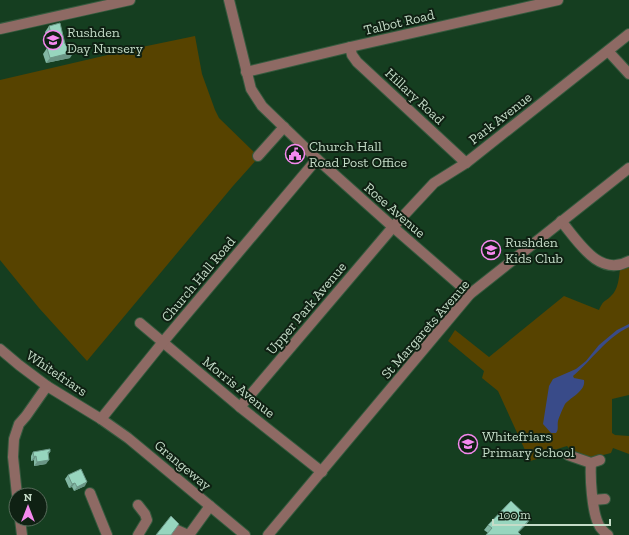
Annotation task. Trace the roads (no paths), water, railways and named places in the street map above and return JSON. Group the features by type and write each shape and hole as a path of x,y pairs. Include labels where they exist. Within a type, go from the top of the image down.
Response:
{"street":[{"path":"0,29 107,3 130,0"},
{"name":"Rose Avenue","path":"229,0 251,89 262,106 317,159 392,227 470,294"},
{"name":"Talbot Road","path":"246,72 558,0"},
{"name":"Park Avenue","path":"392,227 434,183 466,163 629,34"},
{"name":"Hillary Road","path":"350,47 352,55 357,62 466,163"},
{"path":"608,51 629,74"},
{"path":"258,156 284,127"},
{"name":"Church Hall Road","path":"101,419 163,342 317,159"},
{"name":"St Margarets Avenue","path":"268,535 470,294 629,168"},
{"path":"561,221 590,256 603,264 623,264 629,261"},
{"name":"Upper Park Avenue","path":"240,407 392,227"},
{"name":"Morris Avenue","path":"140,323 240,407 322,472"},
{"name":"Whitefriars","path":"0,349 47,386 101,419"},
{"path":"16,487 13,457 14,439 19,424 47,386"},
{"name":"Grangeway","path":"101,419 128,438 245,535"},
{"path":"568,455 595,461 591,481 593,500 598,523 603,532 608,535"},
{"path":"89,498 107,535"},
{"path":"593,500 605,499"},
{"path":"138,505 145,514 147,520 138,535"},
{"path":"173,535 177,530 188,535 210,506"}],"water":[{"path":"629,324 629,327 606,343 573,376 574,378 584,380 583,387 578,394 565,404 558,421 557,432 551,433 543,424 549,386 553,379 576,369 586,361 599,345 617,330"}],"place":[{"name":"Rushden Day Nursery","path":"53,40"},
{"name":"Church Hall Road Post Office","path":"295,154"},
{"name":"Rushden Kids Club","path":"491,250"},
{"name":"Whitefriars Primary School","path":"468,444"}]}
